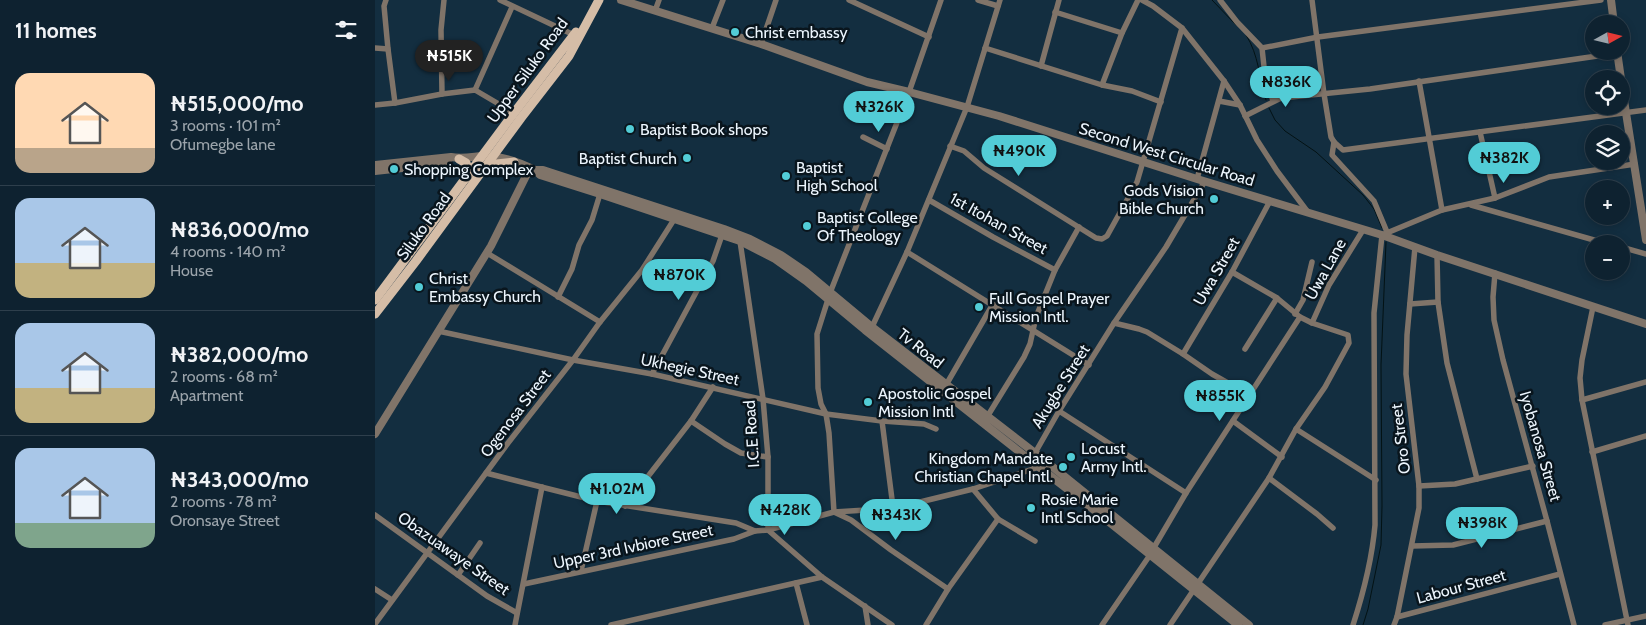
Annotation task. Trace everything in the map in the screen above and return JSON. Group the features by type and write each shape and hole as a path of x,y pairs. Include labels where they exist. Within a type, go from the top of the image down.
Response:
{"main road":[{"name":"Upper Siluko Road","path":"485,160 514,113 575,35 591,0"},
{"name":"Upper Siluko Road","path":"494,156 569,56 599,0"},
{"path":"501,145 505,155 514,162"},
{"name":"Siluko Road","path":"375,300 470,173 485,160 494,156"},
{"path":"459,159 465,163 470,173"},
{"path":"485,160 514,162"},
{"name":"Siluko Road","path":"375,314 416,261 485,160"},
{"path":"408,256 416,261"}],"street":[{"path":"442,94 441,30 444,0"},
{"path":"500,0 575,35"},
{"name":"Second West Circular Road","path":"621,0 761,44 867,82 967,108 1307,211 1363,230 1385,233 1437,255 1646,324"},
{"path":"655,11 659,0"},
{"path":"712,28 723,0"},
{"path":"761,44 776,0"},
{"path":"849,0 929,37"},
{"path":"941,0 909,92 829,296 817,334 818,388 821,404 826,414 829,433 834,512 851,520 948,589"},
{"path":"872,327 907,252 967,108 999,3 979,0"},
{"path":"1041,66 1059,0"},
{"path":"1102,85 1122,33 1140,0 1153,6 1182,28 1224,81 1240,105 1257,140 1307,211"},
{"path":"1220,0 1237,22 1262,48 1265,76 1273,101"},
{"path":"1312,0 1324,94 1334,142 1331,155 1374,200 1385,233 1374,313 1375,525 1372,556 1353,625"},
{"path":"1262,48 1318,37 1601,0"},
{"path":"1611,0 1613,15"},
{"path":"385,3 388,49 395,103"},
{"path":"475,90 513,7"},
{"path":"1055,12 1122,33"},
{"path":"950,146 964,151 984,168 1096,238 1107,236 1137,182 1182,28"},
{"path":"375,48 388,49"},
{"path":"985,48 1102,85 1132,91 1161,102"},
{"path":"1245,116 1281,98 1324,94 1585,57"},
{"name":"Akugbe Street","path":"1035,453 1059,411 1166,247 1201,180 1224,81"},
{"path":"1419,81 1442,210"},
{"path":"375,105 475,90 514,113"},
{"path":"1219,101 1240,105"},
{"path":"1630,112 1646,110"},
{"path":"1334,142 1343,150 1603,115"},
{"path":"1626,115 1646,240"},
{"path":"1480,132 1495,198"},
{"path":"863,137 887,148"},
{"name":"Tv Road","path":"494,156 532,169 540,175 740,241 775,259 872,327 1035,453 1064,482 1196,588 1238,625"},
{"path":"375,165 451,157 485,160"},
{"path":"375,171 453,162 459,159"},
{"path":"1385,233 1442,210 1495,198 1560,175 1635,164"},
{"path":"375,434 487,253 532,169"},
{"name":"Tv Road","path":"532,169 543,170 724,229 750,239 781,255 806,272 829,296 1039,467 1064,482"},
{"path":"558,297 572,269 579,245 592,220 600,194"},
{"name":"1st Itohan Street","path":"929,200 1055,270"},
{"name":"Uwa Street","path":"1183,354 1232,272 1270,201"},
{"path":"1469,204 1585,237"},
{"name":"Ogenosa Street","path":"375,624 486,473 600,322 642,270 675,218"},
{"path":"987,417 1025,357 1055,270 1079,226"},
{"name":"Uwa Lane","path":"1312,323 1329,285 1363,230"},
{"path":"652,374 713,261 722,235"},
{"name":"I.C.E Road","path":"740,241 763,399 768,457 768,530"},
{"name":"Oro Street","path":"1394,625 1419,508 1419,486 1406,374 1415,247"},
{"path":"1630,250 1646,254"},
{"path":"907,252 1089,365"},
{"path":"487,253 600,322"},
{"path":"1437,255 1438,302 1447,363 1477,480"},
{"path":"1102,625 1152,552 1186,493 1233,421 1297,315 1312,262"},
{"path":"1171,625 1269,478 1296,429 1325,387 1349,344 1348,335 1312,323 1297,315 1277,298 1232,272"},
{"name":"Iyobanosa Street","path":"1495,273 1494,320 1573,625"},
{"path":"1245,349 1277,298"},
{"path":"1410,304 1438,302"},
{"path":"946,385 993,304"},
{"path":"1593,307 1581,360 1582,400 1628,622"},
{"path":"1115,323 1139,328 1249,395"},
{"name":"Ukhegie Street","path":"438,331 713,387 826,414 924,424 936,428"},
{"path":"1582,400 1646,382"},
{"path":"625,506 691,421 713,387"},
{"path":"1059,411 1186,493"},
{"path":"691,421 741,453 768,457"},
{"path":"882,421 893,506"},
{"path":"1233,421 1282,457"},
{"path":"1296,429 1376,480"},
{"path":"1593,452 1646,436"},
{"path":"1419,486 1455,484 1533,466"},
{"name":"Upper 3rd Ivbiore Street","path":"524,584 581,570 734,539 755,531 768,530 834,512 919,502 973,489 1039,467"},
{"path":"486,473 597,501 736,524 755,531"},
{"path":"1269,478 1333,528"},
{"path":"515,625 541,487"},
{"path":"973,489 998,519 1035,541"},
{"path":"581,570 597,501"},
{"name":"Obazuawaye Street","path":"375,515 487,596 517,613"},
{"path":"926,625 948,589 998,519"},
{"path":"1412,546 1453,545 1547,521"},
{"path":"768,530 822,577 892,625"},
{"path":"458,575 480,543"},
{"name":"Labour Street","path":"1397,617 1560,574"},
{"path":"611,625 822,577"},
{"path":"796,583 807,625"},
{"name":"Tv Road","path":"1196,588 1249,625"},
{"path":"375,589 392,600"},
{"path":"865,606 868,625"},
{"path":"1605,625 1628,622 1646,616"}],"waterway":[{"path":"1212,0 1236,25"},
{"path":"1246,35 1254,50 1266,100"},
{"path":"1269,108 1275,120 1285,131 1316,152 1363,195 1374,209 1382,228"},
{"path":"1363,625 1381,545 1381,365 1386,242"}],"place":[{"name":"Christ embassy","path":"735,32"},
{"name":"Baptist Book shops","path":"630,129"},
{"name":"Baptist Church","path":"687,158"},
{"name":"Shopping Complex","path":"394,169"},
{"name":"Baptist High School","path":"786,176"},
{"name":"Gods Vision Bible Church","path":"1214,199"},
{"name":"Baptist College Of Theology","path":"807,226"},
{"name":"Christ Embassy Church","path":"419,287"},
{"name":"Full Gospel Prayer Mission Intl.","path":"979,307"},
{"name":"Apostolic Gospel Mission Intl","path":"868,402"},
{"name":"Locust Army Intl.","path":"1071,457"},
{"name":"Kingdom Mandate Christian Chapel Intl.","path":"1063,467"},
{"name":"Rosie Marie Intl School","path":"1031,508"}]}
